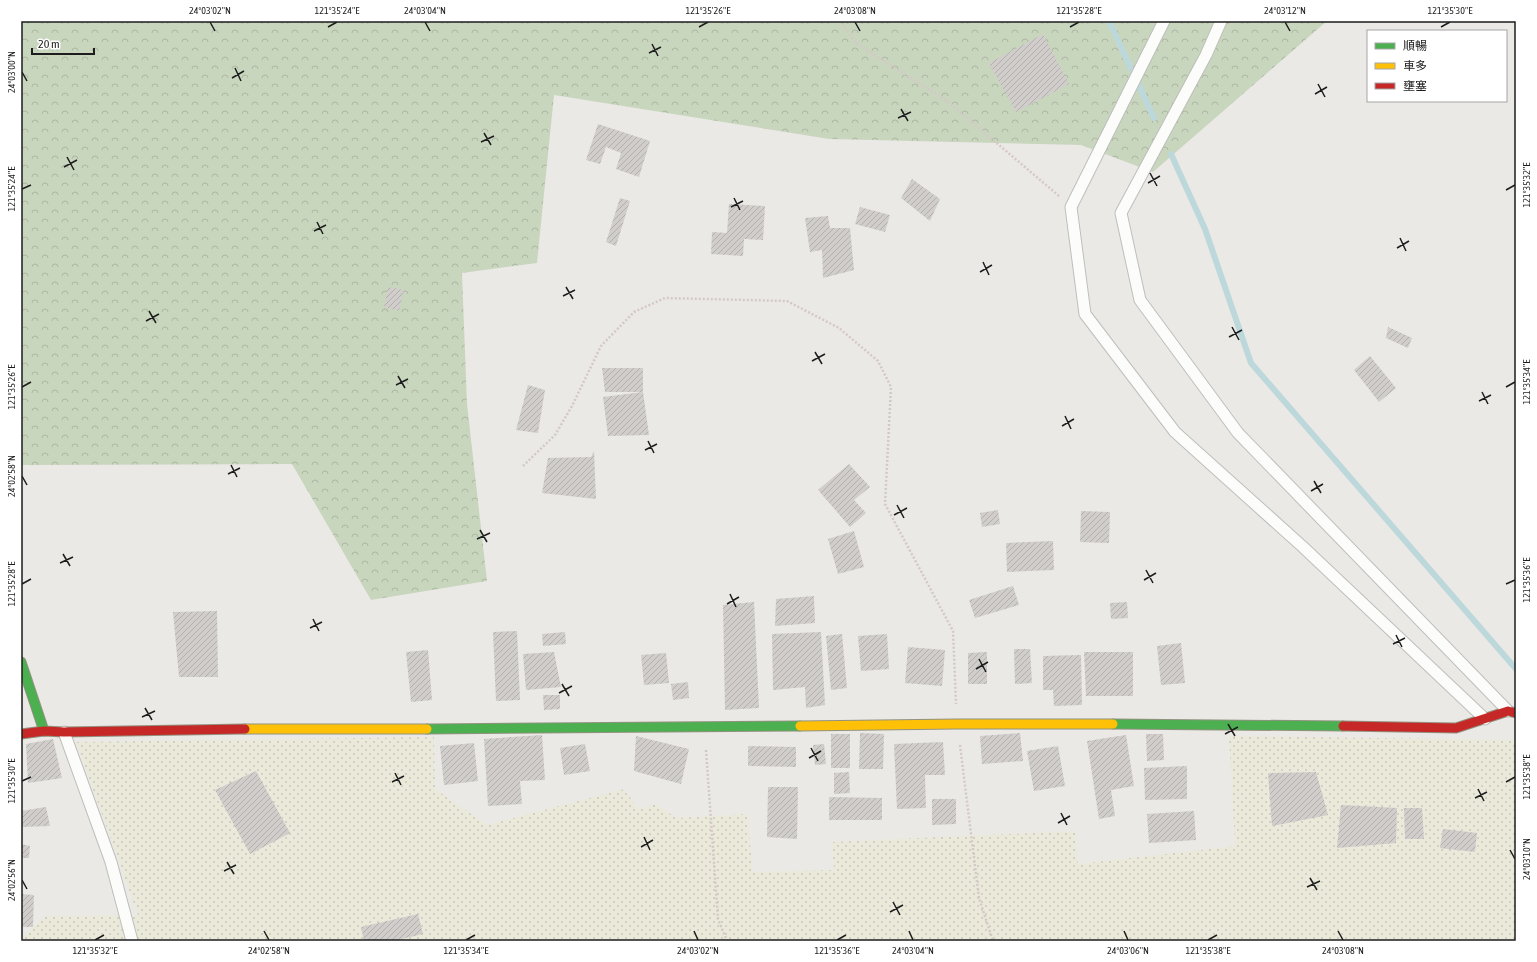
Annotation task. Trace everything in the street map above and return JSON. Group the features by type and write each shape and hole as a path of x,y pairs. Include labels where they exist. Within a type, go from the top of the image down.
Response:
{"street":[{"path":"21,662 44,731"},
{"path":"21,734 44,731 705,728 957,724 1246,724 1456,728 1512,712"}],"lane":[{"path":"1164,21 1072,207 1084,314 1175,432 1304,547 1485,719"},
{"path":"1221,21 1206,55 1121,213 1140,300 1238,433 1512,712"},
{"path":"64,732 111,862 132,941"}],"path":[{"path":"840,21 857,44 946,100 1072,207"},
{"path":"523,466 555,435 572,406 601,346 634,312 665,298 787,301 839,328 878,361 891,386 884,504 953,631 957,724 979,898 993,941"},
{"path":"705,728 718,919 727,941"}],"shaded area":[{"path":"1229,736 1516,740 1516,941 21,941 21,938 46,916 138,915 76,742 434,737 435,789 487,825 624,789 639,810 656,804 676,818 747,814 753,872 834,870 832,842 1075,831 1078,864 1235,846"}],"green space":[{"path":"21,21 1327,21 1153,172 1081,145 829,139 554,95 537,263 462,273 467,404 487,581 371,600 292,464 21,465"}],"building":[{"path":"1043,34 1069,84 1016,112 989,63"},
{"path":"598,124 650,141 639,177 616,169 621,153 606,147 600,164 586,160"},
{"path":"912,179 940,199 930,221 901,198"},
{"path":"620,198 630,201 616,246 606,242"},
{"path":"729,204 765,206 763,240 744,239 743,256 711,254 712,232 727,233"},
{"path":"860,207 890,215 885,232 855,224"},
{"path":"828,216 830,228 850,228 854,270 823,278 822,250 810,252 805,218"},
{"path":"388,287 404,290 399,311 384,307"},
{"path":"1388,327 1412,338 1408,348 1386,338"},
{"path":"1370,356 1396,388 1379,402 1354,370"},
{"path":"602,368 643,368 643,392 605,392"},
{"path":"528,385 545,390 538,433 516,430"},
{"path":"643,392 649,435 608,436 603,397"},
{"path":"594,451 596,499 542,493 548,458 591,457"},
{"path":"849,464 870,487 854,500 866,513 850,527 818,490"},
{"path":"998,510 1000,524 982,527 980,513"},
{"path":"1081,511 1110,512 1109,543 1080,542"},
{"path":"854,531 864,567 838,574 828,539"},
{"path":"1053,541 1054,570 1007,572 1006,543"},
{"path":"1013,586 1019,605 975,618 969,600"},
{"path":"814,596 815,623 775,626 776,599"},
{"path":"754,602 759,708 725,710 723,605"},
{"path":"1127,602 1128,618 1111,619 1110,603"},
{"path":"217,611 218,677 179,677 173,612"},
{"path":"517,631 520,700 496,701 493,632"},
{"path":"565,632 566,644 543,646 542,634"},
{"path":"821,632 825,705 806,708 805,687 773,690 772,634"},
{"path":"842,634 847,688 831,690 826,636"},
{"path":"887,634 889,669 861,671 858,636"},
{"path":"1181,643 1185,683 1161,685 1157,646"},
{"path":"908,647 945,650 942,686 905,683"},
{"path":"1014,649 1030,649 1032,683 1015,684"},
{"path":"428,650 432,700 411,702 406,652"},
{"path":"554,652 561,687 526,690 523,654"},
{"path":"987,652 987,684 968,684 968,653"},
{"path":"1084,652 1133,652 1133,696 1086,696"},
{"path":"666,653 669,683 644,685 641,655"},
{"path":"1081,655 1082,705 1054,706 1053,690 1043,690 1043,656"},
{"path":"688,682 689,698 673,700 671,684"},
{"path":"543,695 560,695 560,709 544,710"},
{"path":"860,733 884,734 883,769 859,769"},
{"path":"1020,733 1023,761 982,764 980,736"},
{"path":"831,734 850,734 850,768 831,768"},
{"path":"1146,734 1163,734 1164,760 1147,761"},
{"path":"542,735 545,780 520,781 522,804 488,806 484,739"},
{"path":"1126,735 1134,786 1111,790 1115,816 1099,819 1087,741"},
{"path":"636,736 689,749 681,784 634,771"},
{"path":"53,739 62,778 28,783 26,744"},
{"path":"943,742 945,775 925,775 926,808 897,809 894,744"},
{"path":"474,743 478,781 444,785 440,746"},
{"path":"585,744 590,771 564,775 560,748"},
{"path":"824,744 826,764 815,765 813,745"},
{"path":"748,746 796,747 796,767 748,766"},
{"path":"1058,746 1065,786 1034,791 1027,751"},
{"path":"1187,766 1187,799 1145,800 1144,768"},
{"path":"256,771 290,833 250,854 215,790"},
{"path":"849,772 850,793 834,794 834,773"},
{"path":"1316,772 1328,815 1272,826 1268,773"},
{"path":"768,787 798,787 797,839 767,837"},
{"path":"829,797 882,798 882,820 829,820"},
{"path":"932,799 956,799 956,824 932,825"},
{"path":"1341,805 1397,808 1396,843 1337,848"},
{"path":"46,807 50,826 21,827 21,811"},
{"path":"1404,808 1422,808 1424,839 1405,839"},
{"path":"1194,811 1196,840 1149,843 1147,814"},
{"path":"1443,829 1477,833 1475,852 1440,848"},
{"path":"21,844 30,846 29,858 21,858"},
{"path":"21,894 34,895 33,927 21,927"},
{"path":"418,914 423,934 393,941 364,941 361,927"}],"waterway":[{"path":"1109,21 1154,118"},
{"path":"1171,154 1205,229 1251,363 1516,669"}],"traffic: fast":[{"path":"21,662 44,731"},
{"path":"1113,724 1343,726"},
{"path":"427,729 800,726"}],"traffic: slow":[{"path":"800,726 1113,724"},
{"path":"245,729 427,729"}],"traffic: jam":[{"path":"1343,726 1456,728 1508,711 1516,713"},
{"path":"21,734 44,731 245,729"}]}
